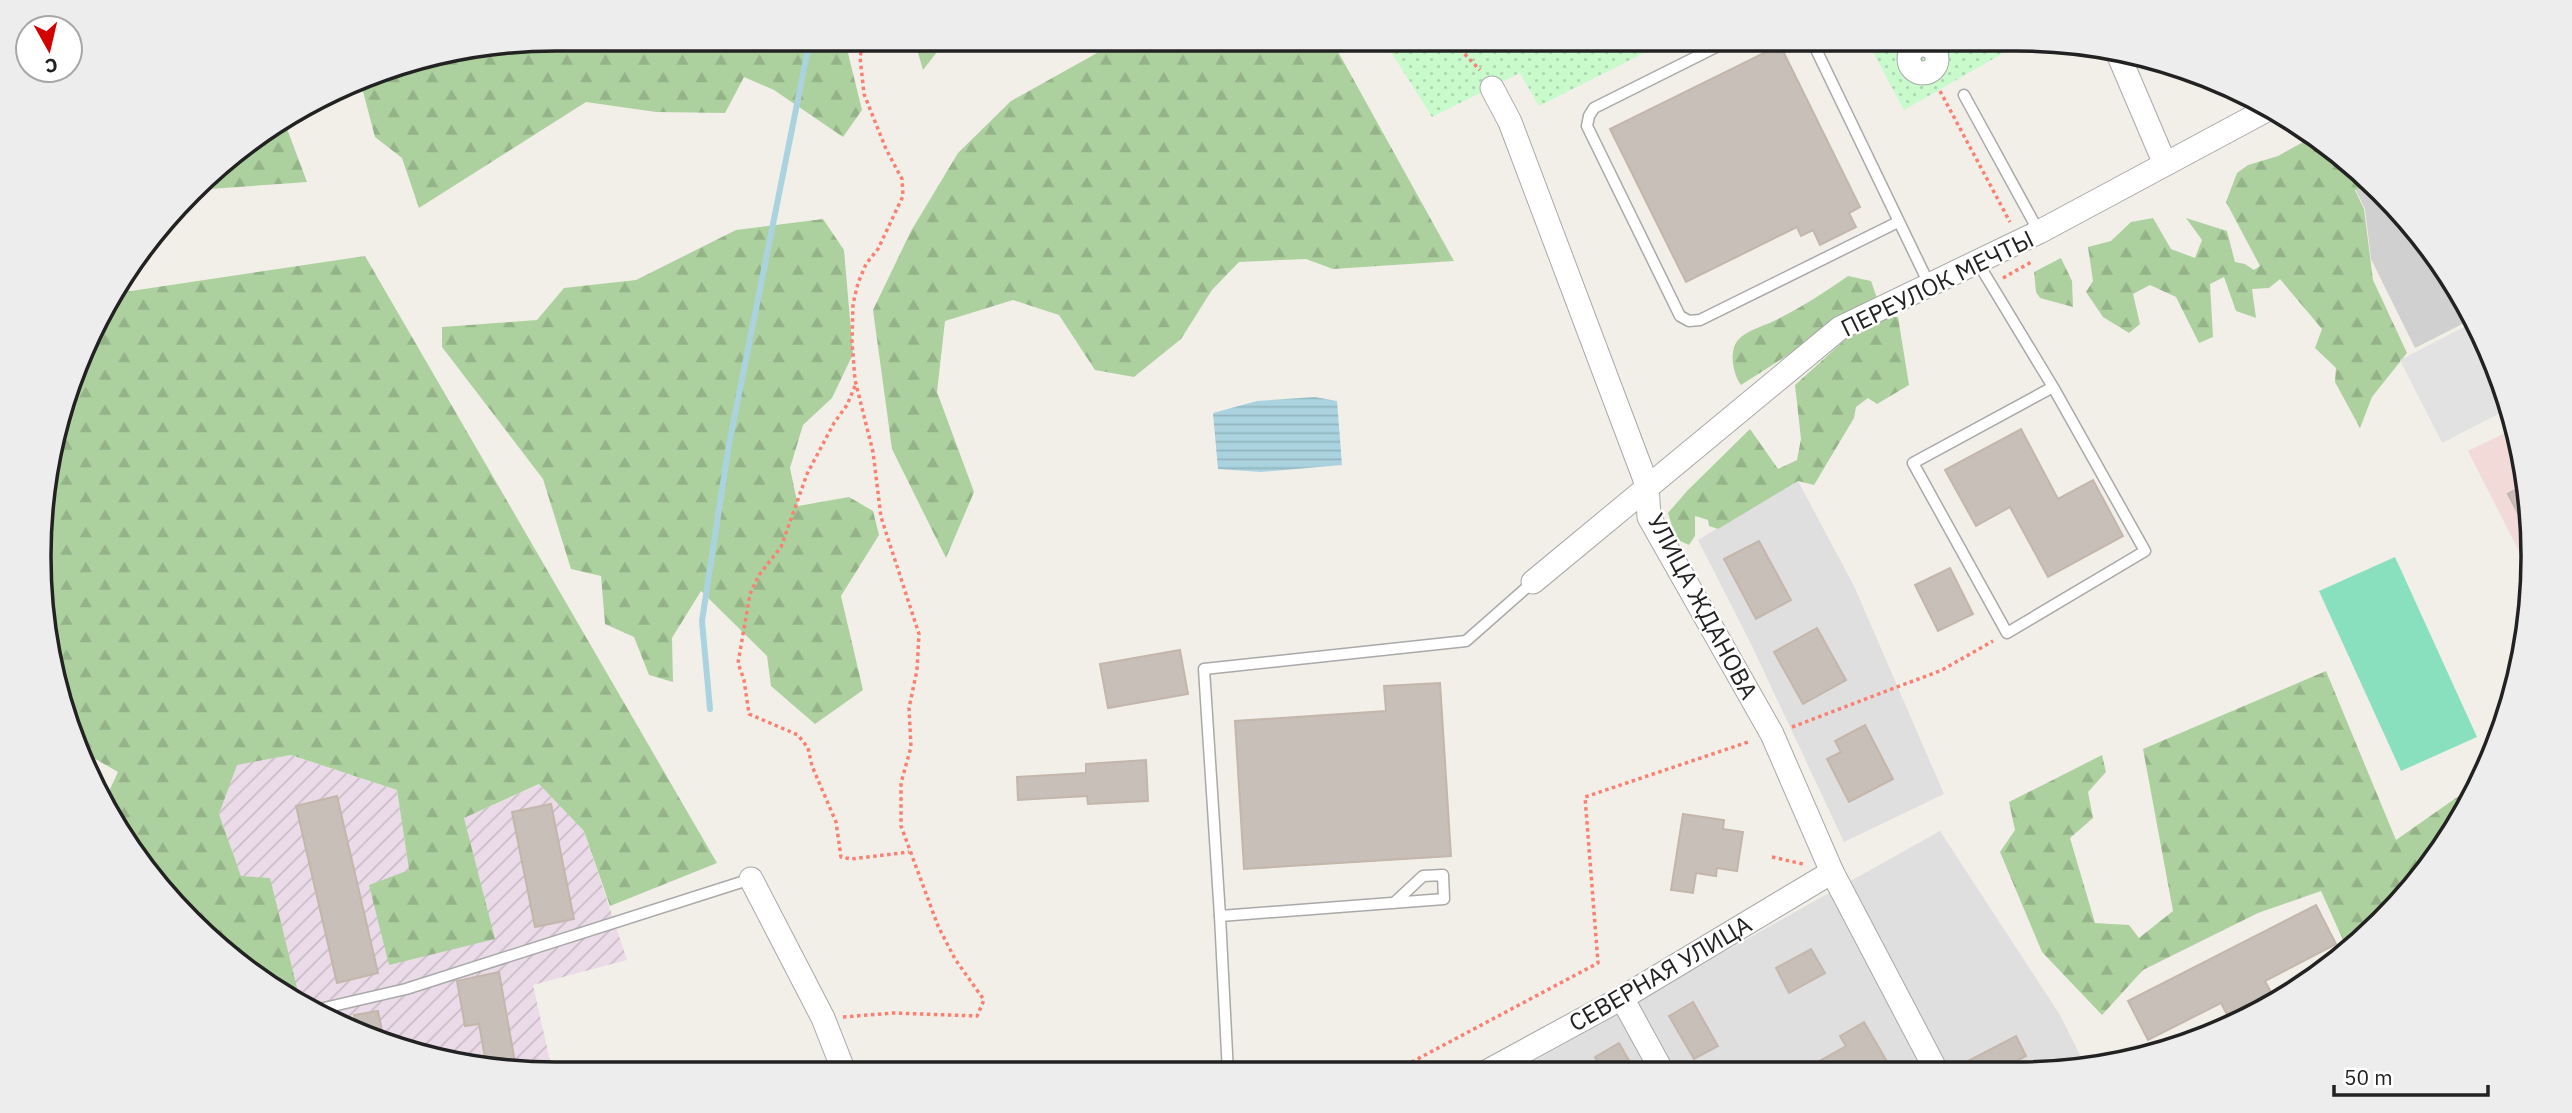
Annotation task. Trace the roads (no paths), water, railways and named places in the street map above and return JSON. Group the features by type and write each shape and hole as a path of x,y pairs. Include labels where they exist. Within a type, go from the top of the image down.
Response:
{"street":[{"path":"1909,51 1912,68 1935,81"},
{"path":"2122,62 2165,164"},
{"name":"УЛИЦА ЖДАНОВА","path":"1492,88 1510,122 1647,485 1649,517 1772,734 1832,872 1932,1062"},
{"name":"ПЕРЕУЛОК МЕЧТЫ","path":"1533,582 1840,328 2030,237 2259,114"},
{"name":"СЕВЕРНАЯ УЛИЦА","path":"1504,1062 1622,998 1832,872"},
{"path":"751,878 824,1018 840,1062"},
{"path":"1622,998 1657,1062"}],"lane":[{"path":"1705,51 1594,107 1587,126 1680,316 1689,321 1700,320 1898,222"},
{"path":"1817,51 1930,286"},
{"path":"1964,95 2030,237"},
{"path":"1978,262 2053,387 2145,551 2007,633 1913,463 2053,387"},
{"path":"1227,1062 1204,669 1466,641 1533,582"},
{"path":"1220,916 1394,903 1444,899 1443,875 1423,876 1394,903"},
{"path":"328,1007 406,989 751,878"}],"water":[{"path":"1315,397 1337,401 1342,465 1261,472 1218,469 1213,413 1257,401"}],"waterway":[{"path":"710,709 702,621 729,444 808,51"}]}
